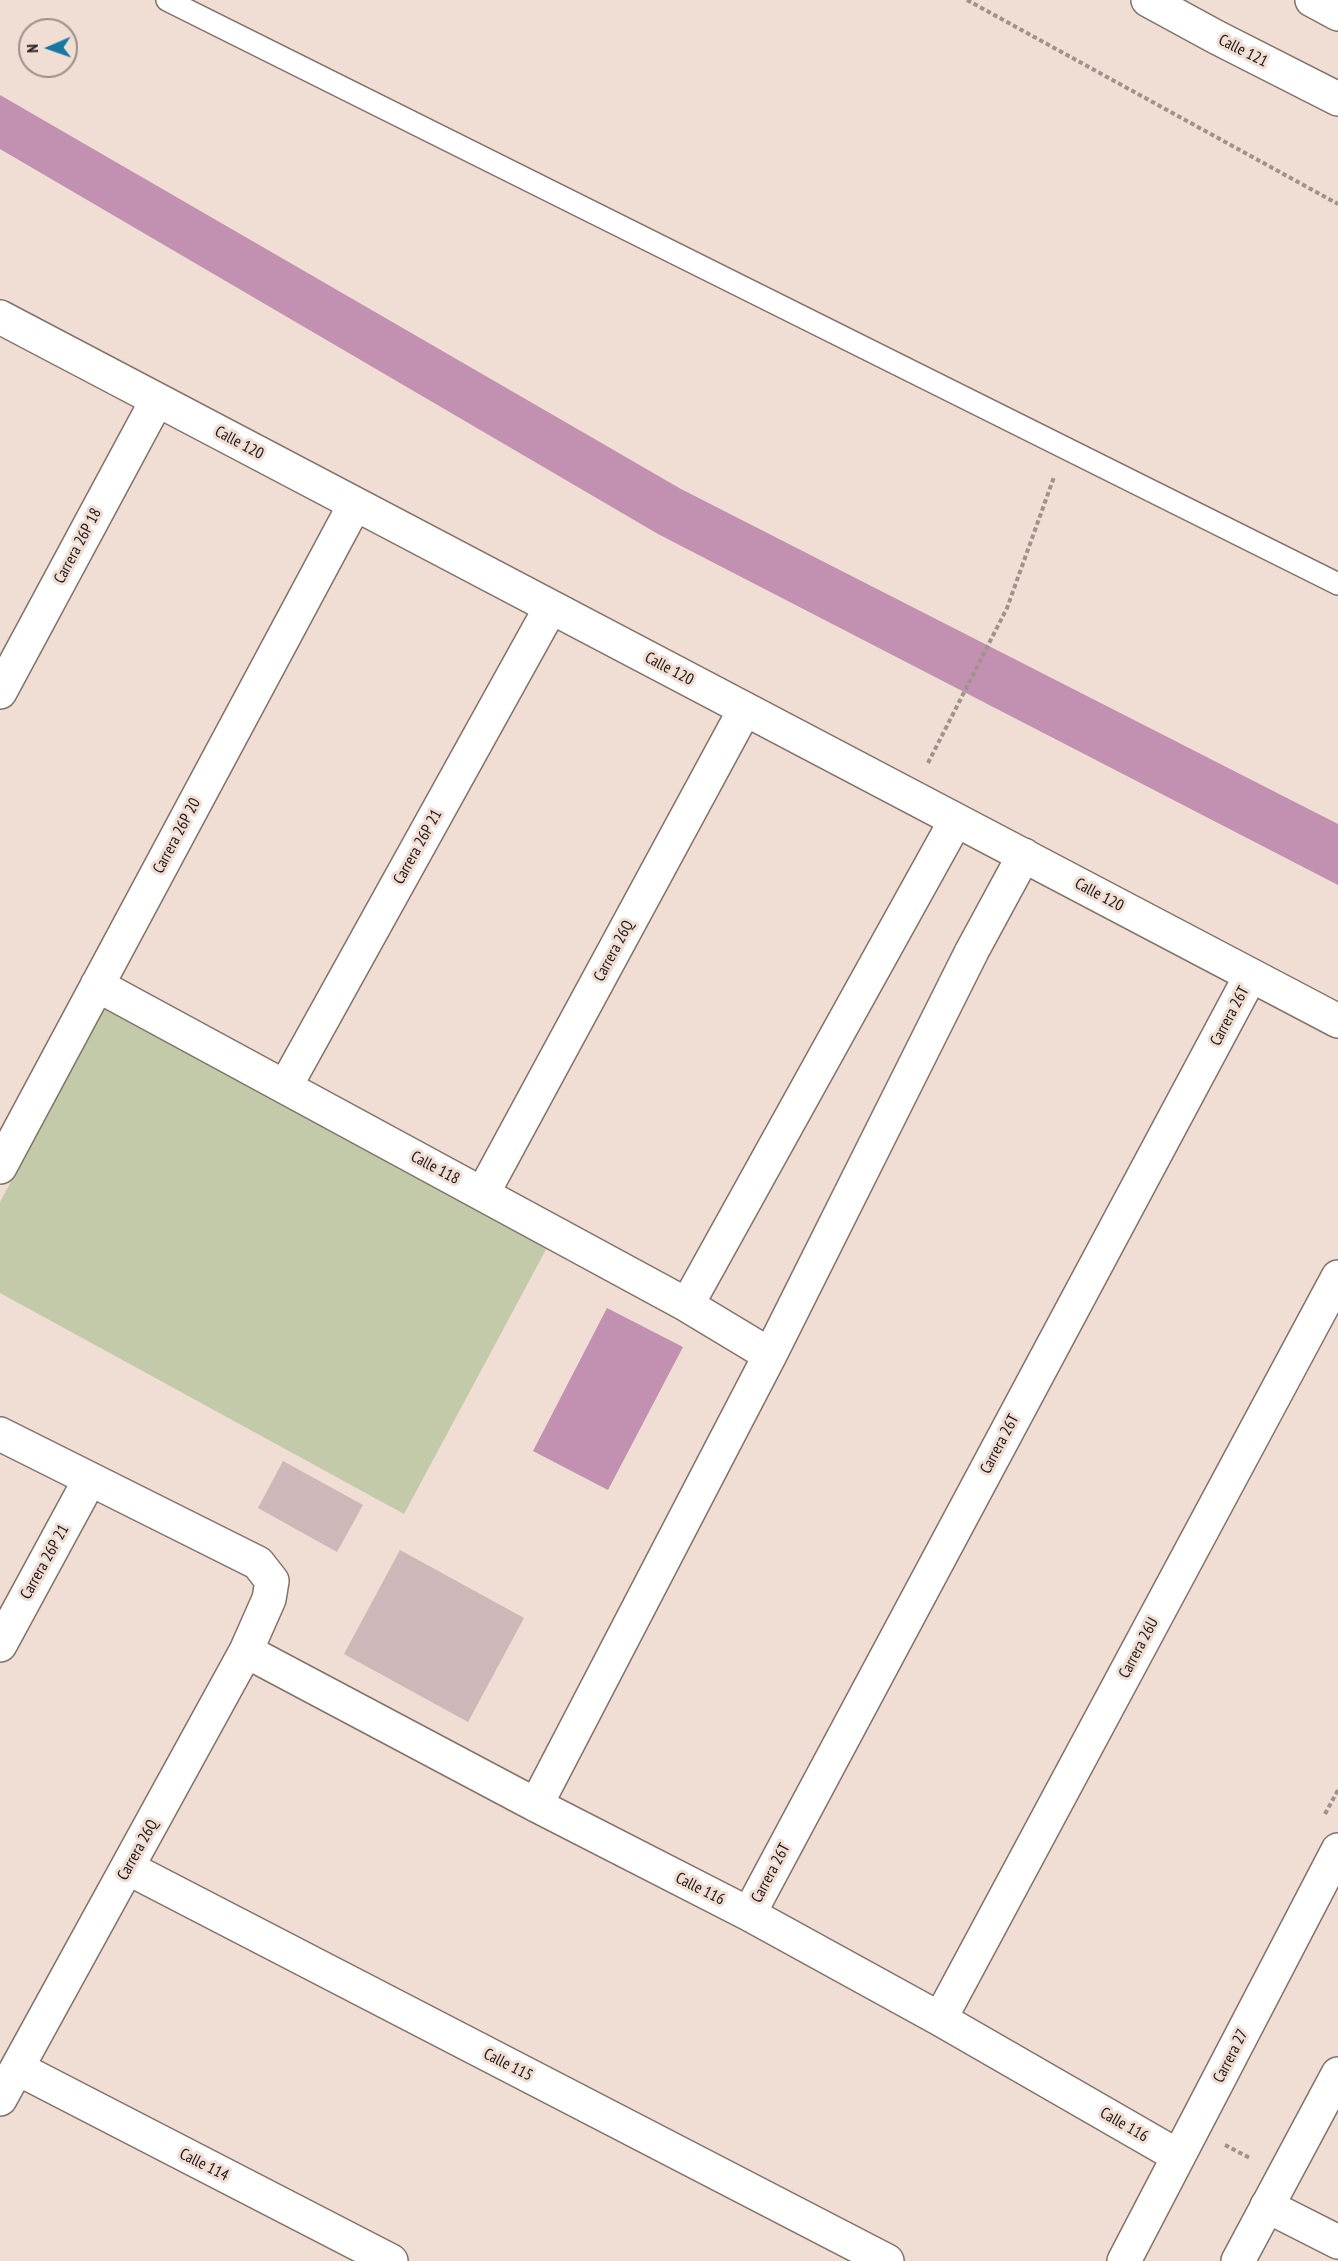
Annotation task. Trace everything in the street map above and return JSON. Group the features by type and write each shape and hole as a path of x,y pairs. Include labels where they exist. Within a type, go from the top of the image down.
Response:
{"street":[{"name":"Calle 121","path":"1148,0 1338,99"},
{"name":"Calle 120","path":"0,317 1338,1021"},
{"name":"Carrera 26P 18","path":"0,693 157,400"},
{"name":"Carrera 26P 20","path":"0,1167 355,504"},
{"name":"Carrera 26P 21","path":"285,1087 551,607"},
{"name":"Carrera 26Q","path":"483,1193 745,709"},
{"path":"687,1305 956,820"},
{"path":"536,1805 770,1355 967,961 1023,855"},
{"name":"Carrera 26T","path":"749,1914 1251,975"},
{"name":"Calle 118","path":"98,985 687,1305 770,1355"},
{"name":"Carrera 26U","path":"940,2019 1338,1277"},
{"path":"0,1434 90,1479"},
{"name":"Carrera 26P 21","path":"0,1645 90,1479"},
{"name":"Carrera 26Q","path":"0,2099 246,1651 269,1599 272,1581 258,1563 90,1479"},
{"name":"Calle 116","path":"246,1651 536,1805 749,1914 940,2019 1178,2156"},
{"name":"Carrera 27","path":"1124,2261 1338,1850"},
{"name":"Calle 115","path":"128,1868 887,2261"},
{"name":"Calle 114","path":"17,2068 392,2261"},
{"path":"1238,2261 1338,2074"},
{"path":"1267,2206 1338,2242"}],"lane":[{"path":"167,0 1338,584"}],"path":[{"path":"968,0 1338,204"},
{"path":"947,727 1007,608 1064,448"},
{"path":"1194,2128 1283,2176"}],"green space":[{"path":"108,1002 549,1244 404,1514 0,1293 0,1202"}],"shaded area":[{"path":"0,95 681,489 1338,824 1338,885 658,534 0,149"},
{"path":"607,1308 683,1347 608,1490 533,1451"}],"building":[{"path":"283,1461 363,1505 337,1552 258,1508"},
{"path":"400,1550 524,1618 468,1722 344,1654"}]}
